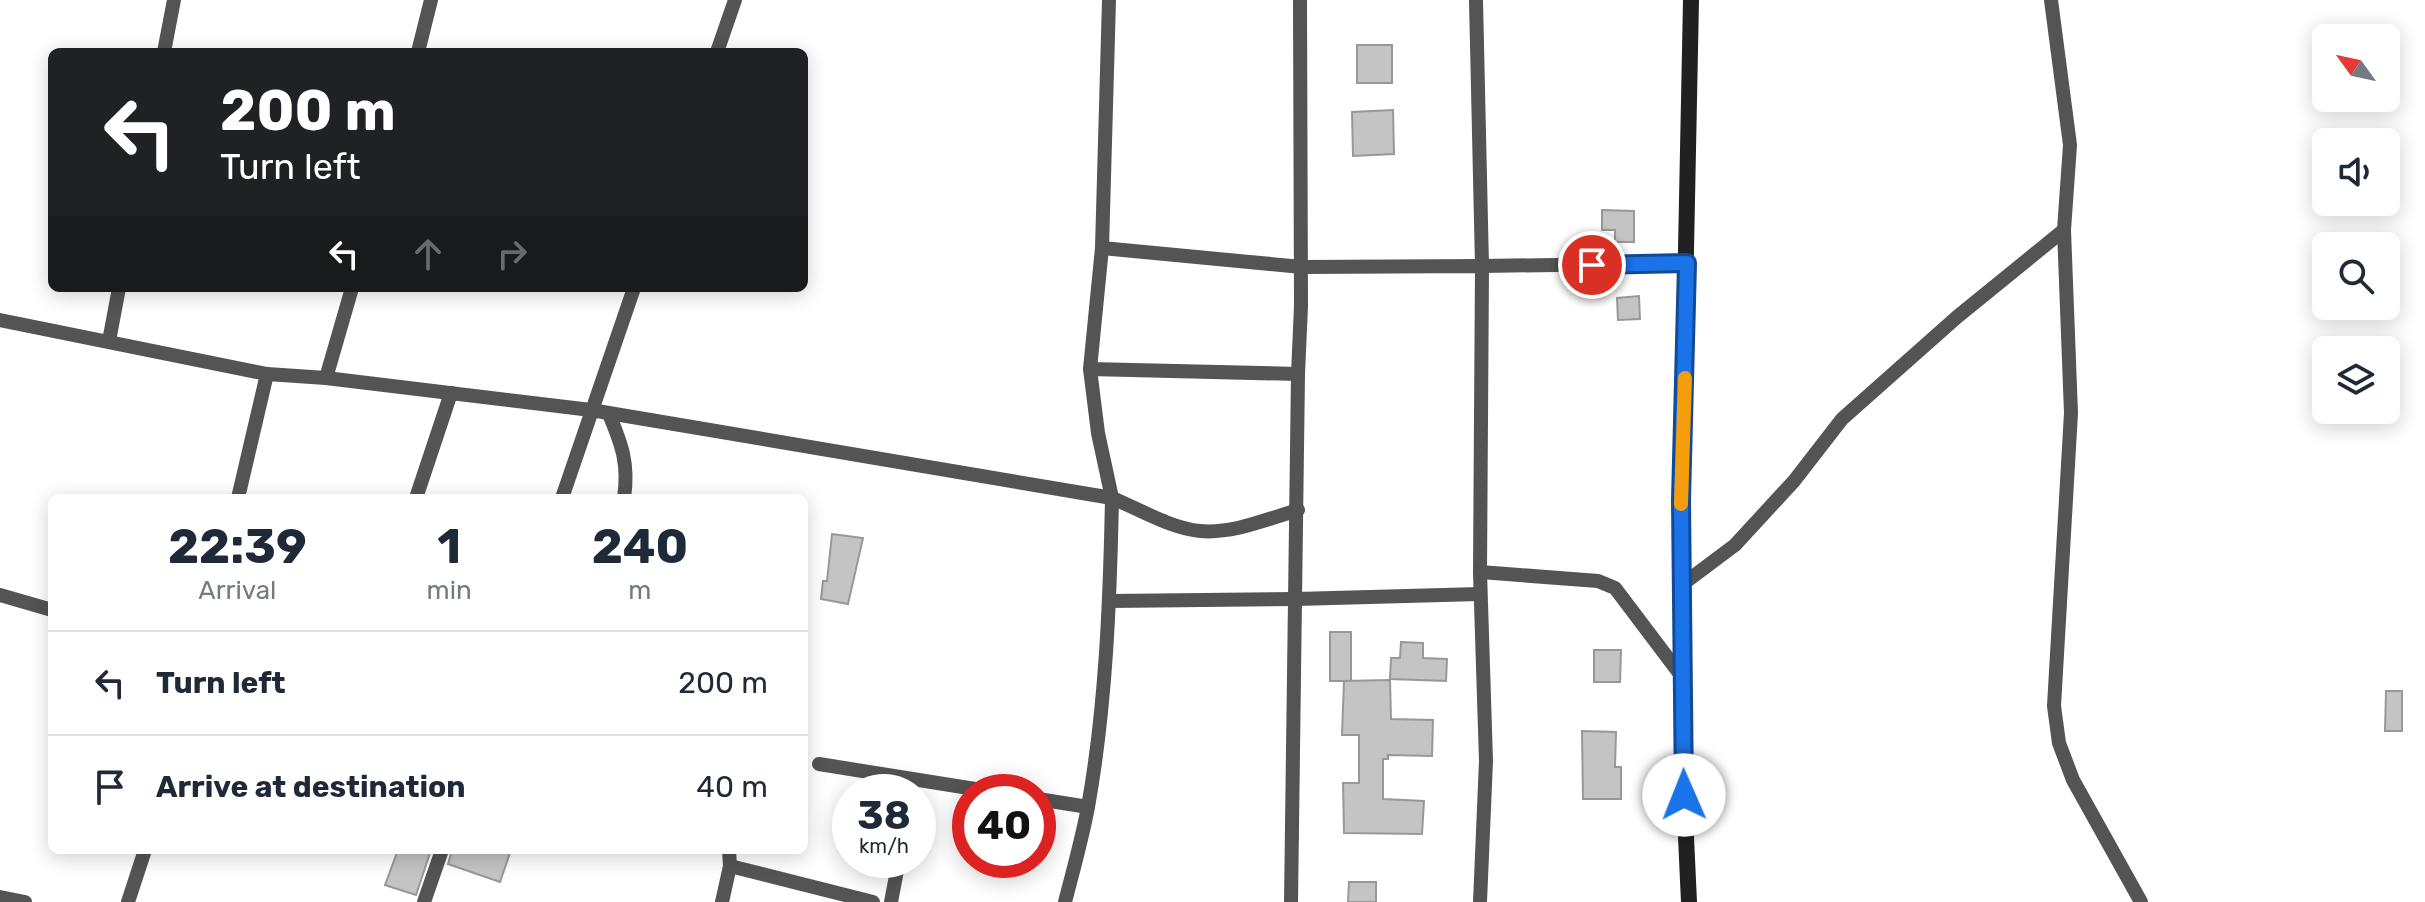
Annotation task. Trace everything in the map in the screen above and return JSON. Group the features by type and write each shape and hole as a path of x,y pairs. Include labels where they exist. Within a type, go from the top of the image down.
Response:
{"street":[{"path":"165,48 174,0"},
{"path":"419,48 431,0"},
{"path":"718,48 735,0"},
{"path":"1065,902 1088,807 1110,601 1112,498 1098,433 1090,369 1102,248 1109,0"},
{"path":"1291,902 1302,267 1300,0"},
{"path":"1476,0 1482,266 1480,594 1486,761 1480,902"},
{"path":"1689,902 1683,772 1681,500 1691,0"},
{"path":"2051,0 2070,145 2064,230 2071,413 2055,668 2056,718 2059,743 2073,780 2141,902"},
{"path":"1683,584 1735,545 1794,481 1842,419 1957,317 2064,230"},
{"path":"1102,248 1302,267 1687,263"},
{"path":"109,341 118,292"},
{"path":"326,378 351,292"},
{"path":"563,494 633,292"},
{"path":"0,320 267,374 326,378 591,410 1112,498 1179,526 1199,531 1222,530 1298,510"},
{"path":"1090,369 1298,374"},
{"path":"239,494 267,374"},
{"path":"417,494 451,393"},
{"path":"609,414 625,453 625,494"},
{"path":"1480,572 1598,581 1615,588 1683,678"},
{"path":"1110,601 1480,594"},
{"path":"0,595 48,609"},
{"path":"819,764 862,774"},
{"path":"1056,802 1088,807"},
{"path":"128,902 144,854"},
{"path":"424,902 441,854"},
{"path":"722,902 730,866 729,854"},
{"path":"730,866 873,902"},
{"path":"891,902 896,878"},
{"path":"0,897 25,902"}],"building":[{"path":"1357,45 1392,45 1392,83 1357,83"},
{"path":"1393,110 1394,154 1353,156 1352,112"},
{"path":"1602,210 1634,211 1634,242 1615,242 1615,230 1602,230"},
{"path":"1639,296 1640,319 1618,320 1617,298"},
{"path":"832,534 863,538 848,604 821,599 823,581 827,581"},
{"path":"1330,632 1351,632 1351,681 1330,681"},
{"path":"1401,642 1423,643 1423,658 1447,659 1446,681 1390,679 1391,658 1400,658"},
{"path":"1594,650 1621,650 1620,682 1594,682"},
{"path":"1390,680 1391,719 1433,720 1432,756 1388,755 1388,759 1383,759 1383,799 1424,801 1422,834 1344,833 1343,783 1359,783 1359,735 1342,735 1344,681"},
{"path":"2386,691 2402,691 2402,731 2385,731"},
{"path":"1582,731 1616,732 1615,767 1621,767 1621,799 1583,799"},
{"path":"397,854 430,854 416,895 385,885"},
{"path":"451,854 510,854 500,882 448,864"},
{"path":"1349,882 1376,882 1376,902 1348,902"}],"slow traffic":[{"path":"1681,504 1685,378"}],"route":[{"path":"1592,265 1687,263 1681,500 1684,795"}]}
